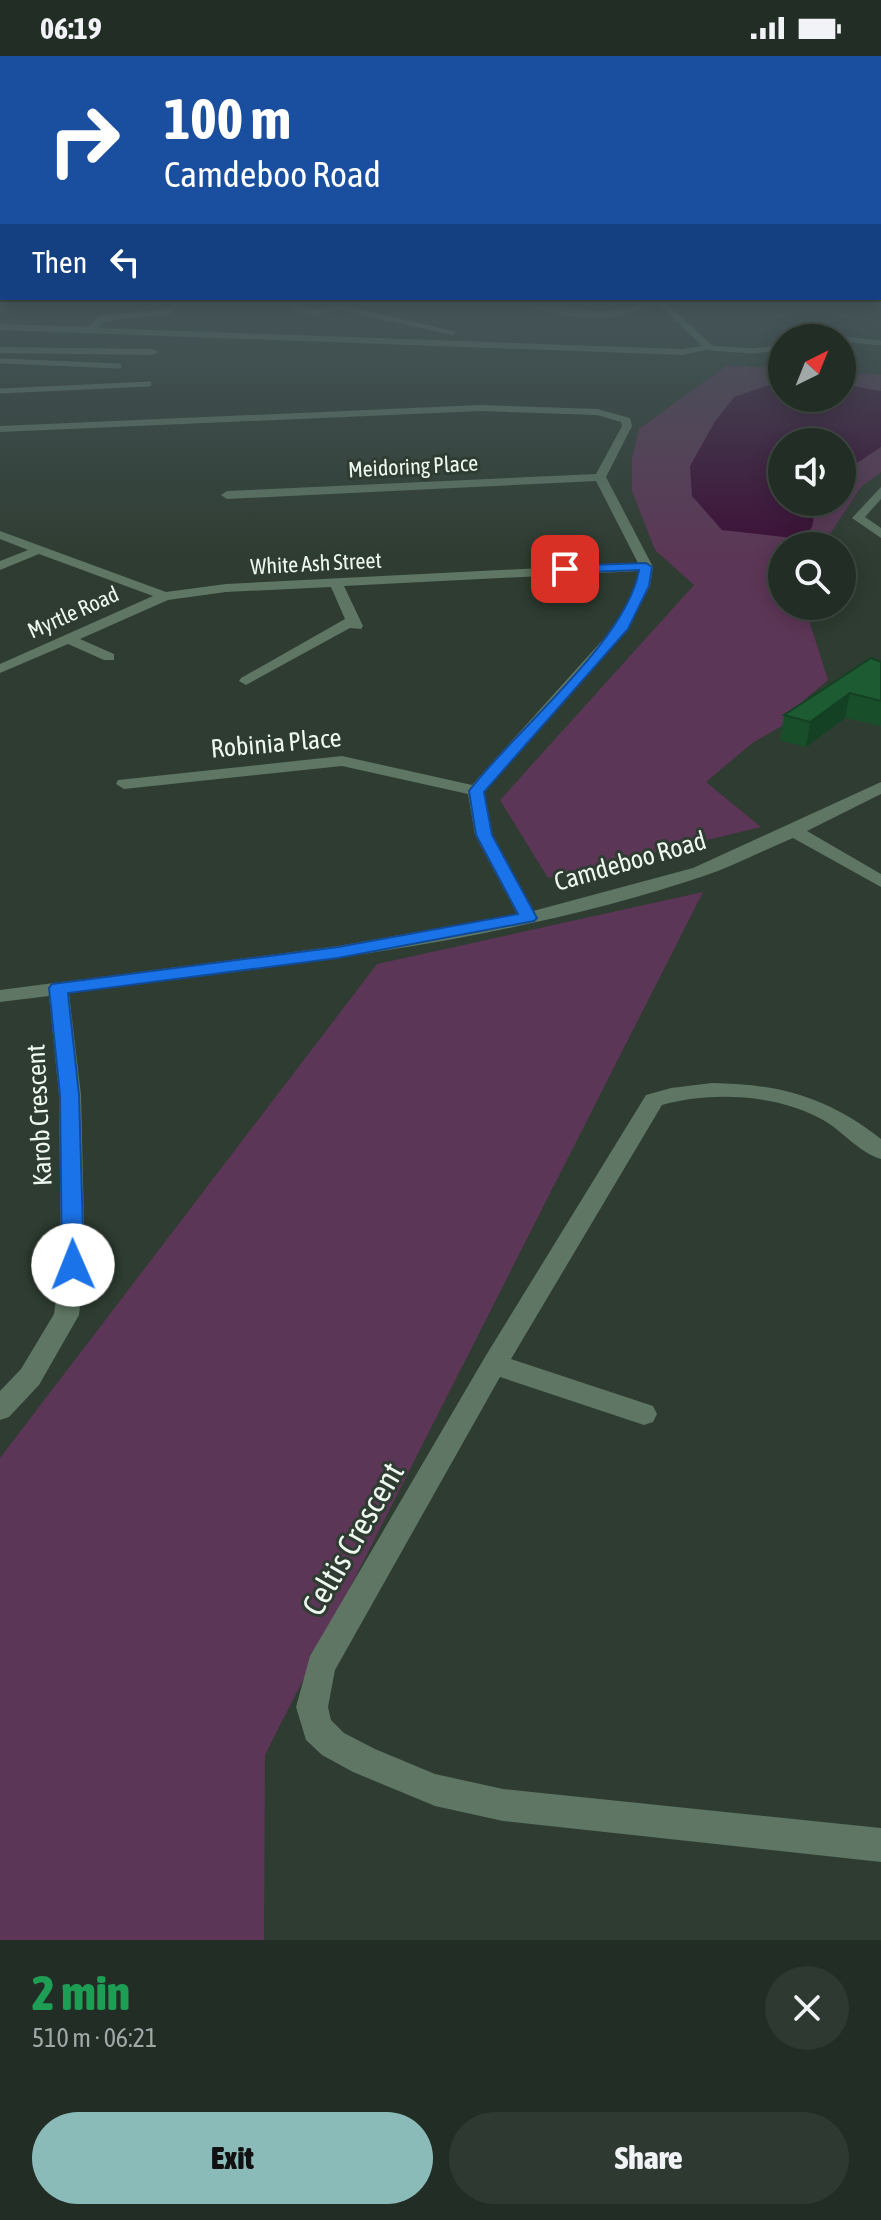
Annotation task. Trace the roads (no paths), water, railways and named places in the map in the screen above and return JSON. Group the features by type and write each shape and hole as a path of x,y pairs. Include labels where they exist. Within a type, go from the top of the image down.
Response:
{"street":[{"path":"0,429 480,408 597,412 626,420 627,426 600,477 646,567 643,586 623,626 476,791 484,835 528,918"},
{"name":"Meidoring Place","path":"227,495 600,477"},
{"path":"881,491 858,518 881,534"},
{"path":"0,535 165,596"},
{"path":"0,551 19,542"},
{"path":"0,566 40,549"},
{"name":"White Ash Street","path":"165,596 195,590 646,567"},
{"path":"246,681 355,623 335,582"},
{"name":"Myrtle Road","path":"0,669 165,596"},
{"path":"68,639 109,657"},
{"name":"Robinia Place","path":"124,784 342,761 476,791"},
{"name":"Camdeboo Road","path":"0,996 338,952 528,918 699,872 794,831 881,787"},
{"path":"794,831 881,882"},
{"name":"Karob Crescent","path":"0,1409 30,1377 66,1315 68,1303 73,1265 70,1095 58,988"},
{"name":"Celtis Crescent","path":"881,1151 825,1112 782,1097 758,1093 675,1092 654,1100 494,1364 321,1666 312,1707 317,1729 333,1744 364,1761 435,1790 503,1805 881,1845"},
{"path":"494,1364 644,1414"}],"lane":[{"path":"0,391 87,387"}]}
